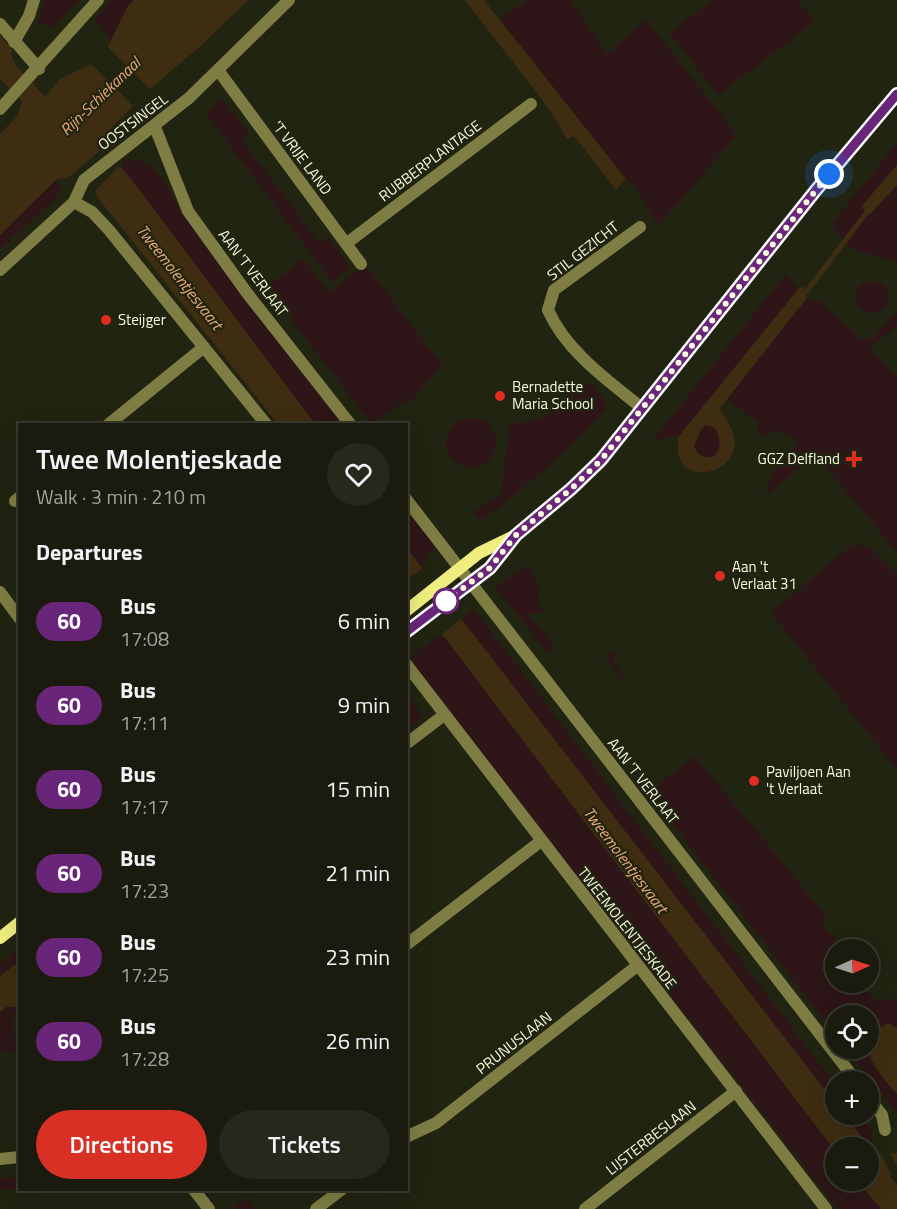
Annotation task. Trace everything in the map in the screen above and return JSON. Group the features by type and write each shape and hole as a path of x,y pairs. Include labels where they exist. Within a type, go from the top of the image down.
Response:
{"main road":[{"path":"408,630 490,568 516,535 571,489 601,460 809,198 897,94"},
{"path":"409,609 479,553 516,535"},
{"path":"0,938 18,924"}],"street":[{"path":"14,42 29,16 34,0"},
{"path":"0,109 39,69 98,0"},
{"name":"OOSTSINGEL","path":"0,270 74,202 84,180 114,154 155,127 218,70 289,0"},
{"path":"0,24 39,69"},
{"name":"'T VRIJE LAND","path":"218,70 361,264"},
{"name":"RUBBERPLANTAGE","path":"347,243 531,104"},
{"name":"AAN 'T VERLAAT","path":"155,127 188,211 247,293 349,423"},
{"path":"74,202 92,212 109,230 265,423"},
{"name":"STIL GEZICHT","path":"640,227 554,290 548,310 569,342 606,380 642,408"},
{"path":"110,423 204,347"},
{"name":"AAN 'T VERLAAT","path":"408,502 848,1071"},
{"path":"0,592 18,616"},
{"name":"TWEEMOLENTJESKADE","path":"408,667 826,1209"},
{"path":"408,742 444,715"},
{"path":"408,943 541,841"},
{"name":"PRUNUSLAAN","path":"408,1136 436,1123 637,966"},
{"name":"LIJSTERBESLAAN","path":"585,1209 736,1091"},
{"path":"879,1110 882,1114 885,1130"},
{"path":"0,1159 18,1157"},
{"path":"195,1191 209,1209"},
{"path":"316,1209 340,1191"}],"shaded area":[{"path":"44,0 80,0 53,27 38,23"},
{"path":"111,0 134,0 127,7 111,41 95,19"},
{"path":"528,0 570,0 607,54 646,20 737,135 658,226 636,187 626,179 500,20"},
{"path":"712,0 797,0 815,21 718,95 670,33"},
{"path":"222,98 249,133 242,140 319,242 328,237 351,267 332,282 206,114"},
{"path":"897,143 897,165 862,206 873,213 897,185 897,264 850,246 831,224"},
{"path":"125,159 135,160 144,162 158,174 177,207 342,423 314,423 121,167"},
{"path":"57,179 61,190 52,202 0,249 0,235"},
{"path":"304,259 329,292 366,265 442,365 412,400 400,404 371,423 291,320 294,318 269,285"},
{"path":"785,275 799,288 679,436 652,441"},
{"path":"872,281 883,286 888,297 883,308 872,313 861,308 856,297 861,286"},
{"path":"806,299 819,301 861,339 874,337 897,312 897,326 870,348 897,377 897,552 817,457 811,458 767,495 772,474 796,447 796,439 779,430 765,436 759,432 756,421 727,399"},
{"path":"591,382 608,405 579,438 547,467 480,521 473,513 501,493 510,423 533,420 554,411"},
{"path":"476,418 489,425 495,433 495,453 489,461 481,467 466,468 453,461 447,453 446,438 453,425 461,419"},
{"path":"705,425 715,428 720,443 713,457 701,456 694,446"},
{"path":"408,509 435,546 421,566 408,548"},
{"path":"860,544 870,547 897,574 897,770 771,613 850,546"},
{"path":"528,565 539,588 538,603 543,612 527,614 554,646 547,652 495,587"},
{"path":"474,609 825,1071 825,1090 462,620"},
{"path":"442,634 825,1138 825,1191 866,1191 881,1209 838,1209 412,666 413,654"},
{"path":"607,654 617,655 612,660 626,679 621,678 606,659"},
{"path":"408,694 423,717 408,729"},
{"path":"695,756 826,916 821,923 835,939 825,939 825,993 868,993 875,1000 897,999 897,1028 889,1023 879,1029 879,1005 825,1005 825,1021 648,792"},
{"path":"18,949 18,963 0,976 0,964"},
{"path":"6,1007 18,1007 18,1015 12,1020 16,1051 0,1053 0,1012"},
{"path":"855,1059 872,1059 878,1071 864,1071"},
{"path":"879,1073 897,1094 897,1113 879,1090"},
{"path":"852,1125 870,1127 872,1137 862,1137"},
{"path":"18,1176 18,1188 0,1190 0,1179"},
{"path":"246,1197 256,1209 236,1209 234,1206"}],"water":[{"path":"134,0 248,0 204,43 150,89 97,142 99,151 113,167 121,167 142,193 314,423 277,423 98,198 95,190 98,180 80,169 67,178 57,179 0,235 0,134 18,115 22,102 33,92 45,97 60,79 91,64 108,47 127,7"},
{"path":"465,0 484,0 626,179 616,190 574,136 567,139 549,109"},
{"path":"0,35 13,51 7,58 16,72 4,82 0,77"},
{"path":"897,165 897,185 868,216 862,206"},
{"path":"803,287 807,291 806,299 720,408 734,437 733,451 727,462 717,469 705,472 693,471 684,464 678,453 679,436 799,288","holes":["706,425 715,428 719,439 718,450 713,457 701,456 694,446 701,429"]},
{"name":"Tweemolentjesvaart","path":"408,550 825,1090 825,1125 852,1125 862,1137 825,1138 408,589"},
{"path":"18,963 18,1007 6,1007 0,1012 0,976"},
{"path":"889,1023 897,1028 897,1094 872,1059 879,1059 879,1028"},
{"path":"897,1153 897,1174 889,1175 897,1185 897,1209 881,1209 866,1191 879,1191 879,1154"}],"pier":[{"path":"108,47 150,89 133,106 91,64"},
{"path":"102,149 115,164 121,164 94,192 94,182 79,173 68,178"},
{"path":"425,566 463,617 440,636 408,596 408,579"},
{"path":"888,1150 897,1166 897,1176 893,1177 879,1151"}],"waterway":[{"path":"0,54 8,72 48,114"},
{"path":"807,291 866,213"}],"bus line":[{"name":"60","path":"408,630 490,568 516,535 571,489 601,460 856,140 897,94"}],"place":[{"name":"Steijger","path":"106,320"},
{"name":"Bernadette Maria School","path":"500,396"},
{"name":"GGZ Delfland","path":"854,459"},
{"name":"Aan 't Verlaat 31","path":"720,576"},
{"name":"Paviljoen Aan 't Verlaat","path":"754,781"}],"route":[{"path":"446,601 490,568 516,535 571,489 601,460 829,174"}],"water label":[{"name":"Rijn-Schiekanaal","path":"100,96"}]}
